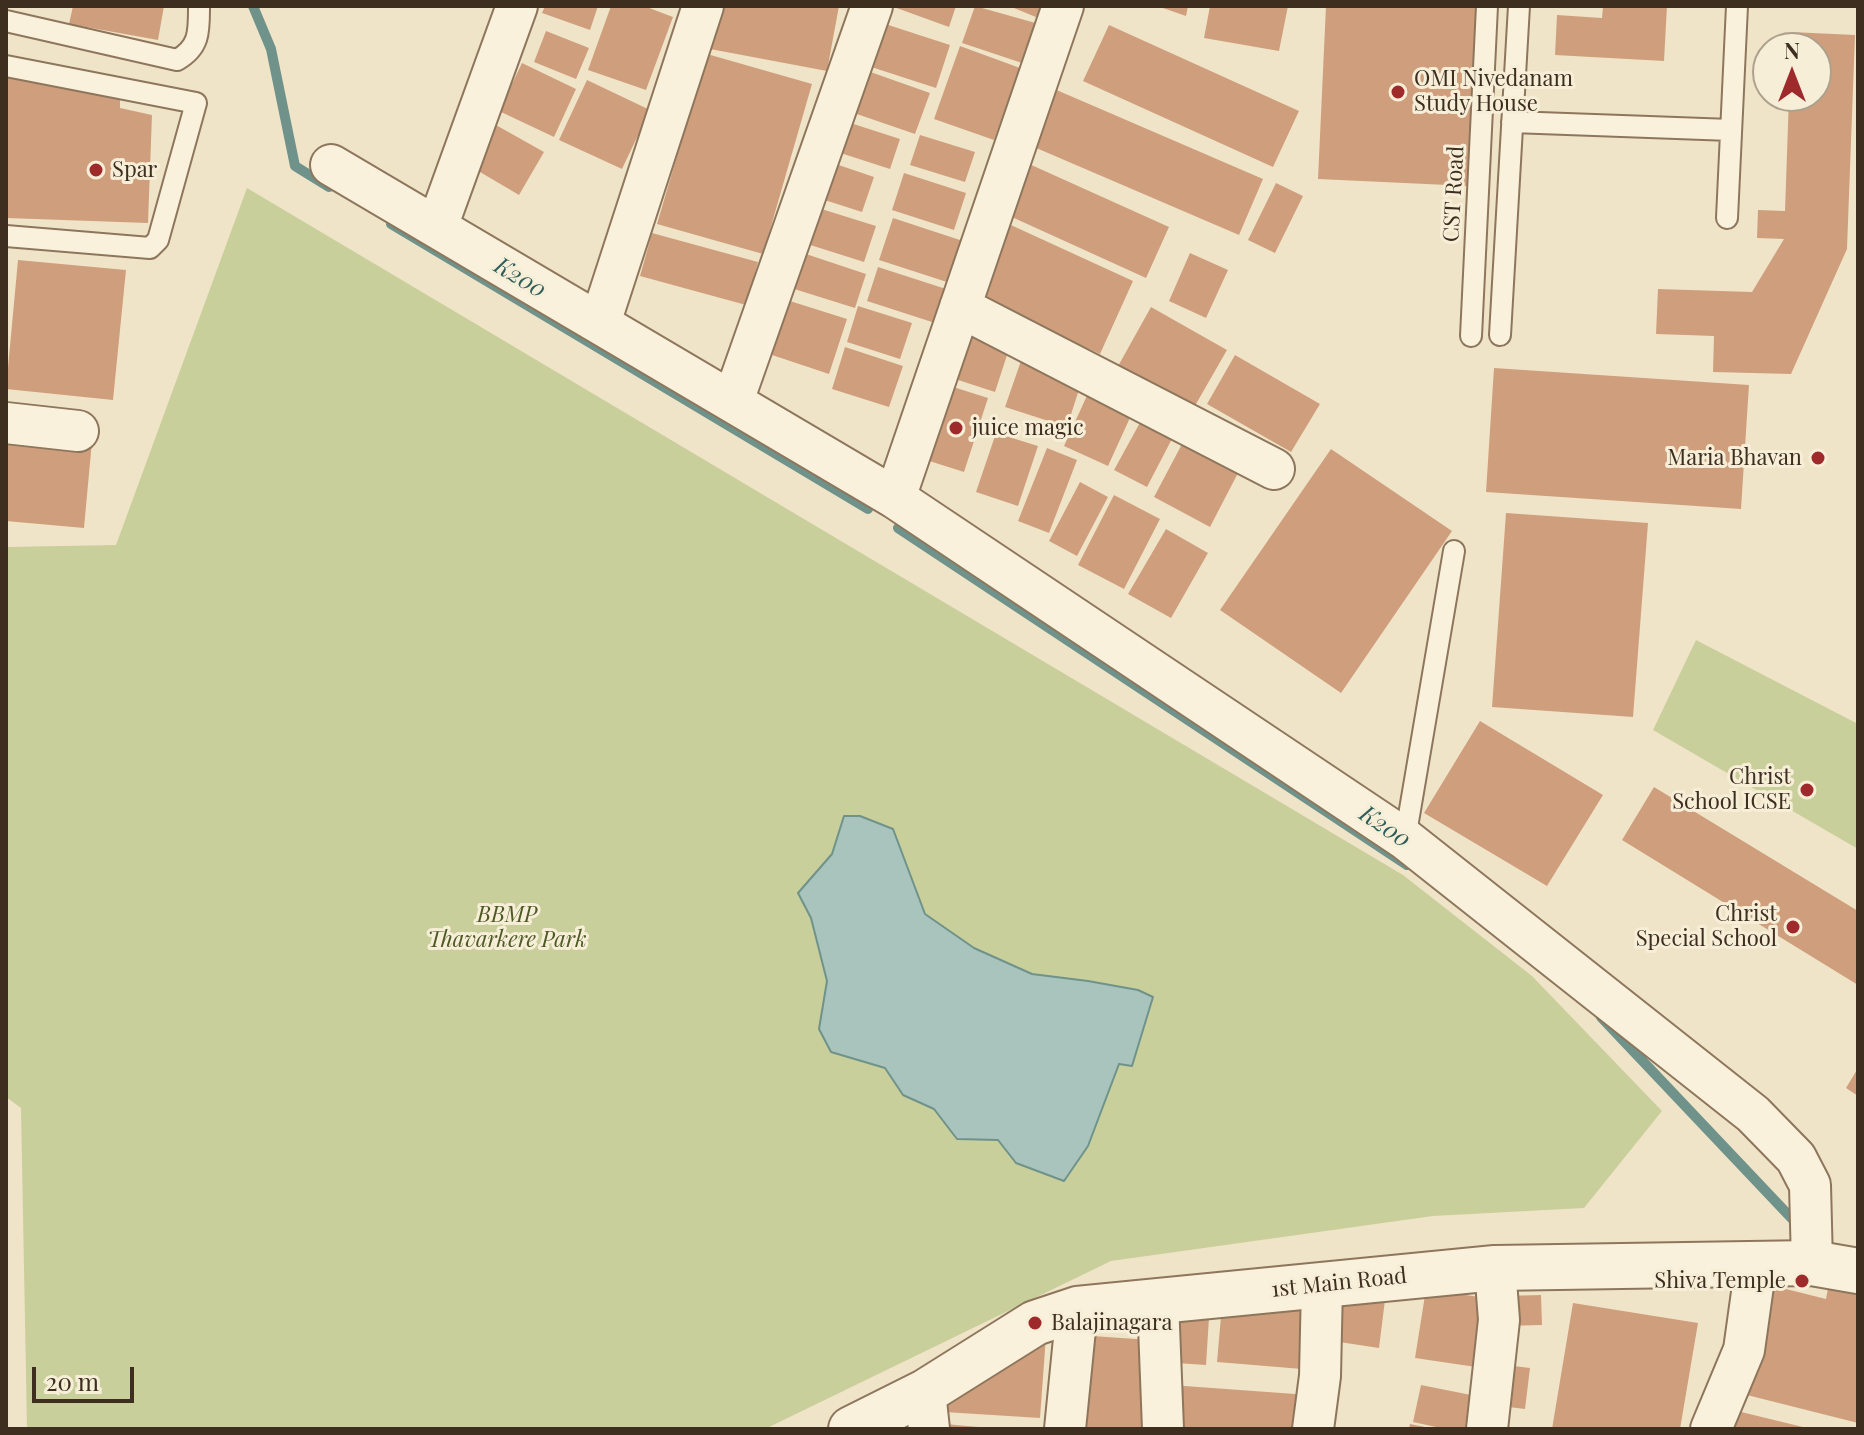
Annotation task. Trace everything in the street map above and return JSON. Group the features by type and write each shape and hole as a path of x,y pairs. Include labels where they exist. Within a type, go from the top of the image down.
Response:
{"street":[{"path":"437,227 517,6"},
{"path":"600,323 703,6"},
{"path":"733,401 872,6"},
{"path":"895,498 1063,6"},
{"path":"331,165 895,498 1405,839 1753,1114 1796,1158 1810,1185 1812,1263"},
{"path":"960,307 1274,469"},
{"path":"6,423 78,431"},
{"name":"1st Main Road","path":"851,1429 927,1410 1035,1323 1077,1309 1495,1268 1812,1263 1858,1271"},
{"path":"1711,1429 1744,1350 1756,1264"},
{"path":"1487,1429 1497,1370 1499,1320 1495,1268"},
{"path":"1313,1429 1320,1376 1322,1285"},
{"path":"1158,1301 1163,1429"},
{"path":"1065,1429 1077,1309"}],"lane":[{"path":"6,21 177,60 190,53 199,38 199,6"},
{"name":"CST Road","path":"1471,336 1487,6"},
{"path":"1500,335 1519,6"},
{"path":"1727,218 1737,6"},
{"path":"6,66 196,103 158,240 150,248 6,236"},
{"path":"1512,122 1731,130"},
{"path":"1405,839 1454,551"}],"green space":[{"name":"BBMP Thavarkere Park","path":"247,188 1403,875 1532,976 1662,1111 1584,1208 1433,1216 1111,1261 765,1429 27,1429 21,1108 6,1097 6,547 116,545"},
{"name":"Christ School ICSE","path":"1696,640 1858,724 1858,849 1653,730"}],"water":[{"path":"844,816 860,816 893,829 925,914 974,948 1032,974 1138,990 1153,997 1132,1066 1119,1064 1088,1146 1064,1181 1016,1163 998,1140 957,1139 934,1109 903,1095 885,1068 831,1052 819,1029 827,981 811,918 798,893 832,854"}],"building":[{"path":"73,6 164,6 158,40 69,24"},
{"path":"545,6 598,6 590,30 542,13"},
{"path":"611,6 644,6 673,17 646,90 588,70"},
{"path":"719,6 839,6 827,71 710,49"},
{"path":"891,6 956,6 949,27"},
{"path":"975,6 1039,24 1025,64 962,43"},
{"path":"1009,6 1054,6 1048,22"},
{"path":"1157,6 1188,6 1186,16"},
{"path":"1210,6 1288,6 1279,51 1204,38"},
{"name":"OMI Nivedanam Study House","path":"1326,6 1477,6 1469,186 1318,179"},
{"path":"1603,6 1667,6 1664,61 1555,55 1557,15 1602,18"},
{"path":"876,21 950,45 936,88 862,64"},
{"path":"1109,25 1299,111 1273,167 1083,81"},
{"path":"546,31 589,48 576,79 534,62"},
{"path":"1832,34 1855,35 1847,249 1791,374 1713,372 1714,336 1656,334 1658,289 1752,292 1784,239 1757,238 1758,210 1785,211 1788,112 1832,112"},
{"path":"960,46 1020,68 994,140 934,119"},
{"path":"707,54 812,84 763,254 657,224"},
{"path":"522,63 576,89 554,137 499,111"},
{"path":"862,69 930,93 915,134 848,111"},
{"path":"6,75 120,100 120,108 152,115 148,223 6,218"},
{"path":"587,80 650,110 622,169 559,140"},
{"path":"1045,85 1263,179 1239,235 1020,141"},
{"path":"835,118 900,139 890,169 825,148"},
{"path":"487,120 544,152 519,195 463,162"},
{"path":"920,135 975,152 965,182 910,165"},
{"path":"821,159 874,177 862,212 809,195"},
{"path":"1027,163 1169,227 1146,278 1003,213"},
{"path":"904,173 966,193 954,230 892,210"},
{"path":"1276,183 1303,196 1275,253 1248,240"},
{"path":"815,207 876,226 864,262 804,243"},
{"path":"893,218 963,241 950,283 879,260"},
{"path":"1000,220 1133,281 1100,354 966,293"},
{"path":"652,233 758,262 746,305 640,276"},
{"path":"803,253 866,274 855,308 791,288"},
{"path":"1190,253 1228,270 1206,318 1169,301"},
{"path":"18,260 126,270 113,400 6,389"},
{"path":"878,267 946,289 935,323 867,301"},
{"path":"790,301 847,319 829,374 772,355"},
{"path":"858,306 912,323 900,359 847,342"},
{"path":"1151,307 1227,350 1192,411 1117,368"},
{"path":"966,335 1009,349 995,392 952,378"},
{"path":"845,347 903,366 889,407 832,389"},
{"path":"1235,355 1320,404 1291,452 1207,404"},
{"path":"1022,358 1083,377 1067,427 1005,407"},
{"path":"1494,368 1749,385 1741,509 1486,492"},
{"name":"juice magic","path":"947,385 988,398 964,472 923,459"},
{"path":"1090,389 1134,409 1108,466 1064,446"},
{"path":"1142,419 1174,435 1147,487 1114,470"},
{"path":"6,432 92,441 84,528 6,521"},
{"path":"996,433 1038,446 1018,506 976,492"},
{"path":"1182,444 1238,473 1210,527 1154,497"},
{"path":"1047,448 1077,460 1049,533 1018,521"},
{"path":"1331,449 1452,531 1341,693 1220,610"},
{"path":"1080,482 1108,497 1077,556 1049,541"},
{"path":"1114,495 1160,519 1124,589 1078,565"},
{"path":"1506,513 1648,523 1633,717 1492,707"},
{"path":"1166,529 1208,553 1171,618 1128,594"},
{"path":"1480,721 1603,795 1547,886 1424,813"},
{"path":"1654,787 1858,911 1858,985 1622,840"},
{"path":"1858,1068 1858,1096 1846,1088"},
{"path":"1770,1285 1826,1299 1828,1288 1858,1295 1858,1423 1743,1394"},
{"path":"1426,1289 1486,1298 1476,1367 1415,1358"},
{"path":"1333,1293 1385,1300 1379,1348 1326,1340"},
{"path":"1541,1295 1542,1325 1504,1326 1503,1296"},
{"path":"1573,1303 1698,1323 1680,1429 1552,1429"},
{"path":"1222,1305 1318,1312 1314,1370 1217,1362"},
{"path":"1179,1316 1209,1318 1206,1365 1175,1363"},
{"path":"1078,1335 1150,1340 1145,1429 1072,1429"},
{"path":"1046,1336 1040,1418 944,1412 942,1383"},
{"path":"1506,1365 1530,1368 1525,1409 1500,1406"},
{"path":"1171,1385 1309,1395 1306,1429 1168,1429"},
{"path":"1421,1385 1476,1396 1469,1429 1445,1429 1413,1422"},
{"path":"1733,1410 1807,1428 1807,1429 1728,1429"},
{"path":"944,1424 979,1427 979,1429 944,1429"},
{"path":"1410,1424 1430,1428 1430,1429 1409,1429"}],"waterway":[{"name":"K200","path":"253,6 271,49 295,166 329,187"},
{"name":"K200","path":"391,224 868,509"},
{"name":"K200","path":"898,528 1407,865"},
{"name":"K200","path":"1601,1017 1797,1224"}],"place":[{"name":"OMI Nivedanam Study House","path":"1398,92"},
{"name":"Spar","path":"96,170"},
{"name":"juice magic","path":"956,428"},
{"name":"Maria Bhavan","path":"1818,458"},
{"name":"Christ School ICSE","path":"1807,790"},
{"name":"Christ Special School","path":"1793,927"},
{"name":"Shiva Temple","path":"1802,1281"},
{"name":"Balajinagara","path":"1035,1323"}]}
